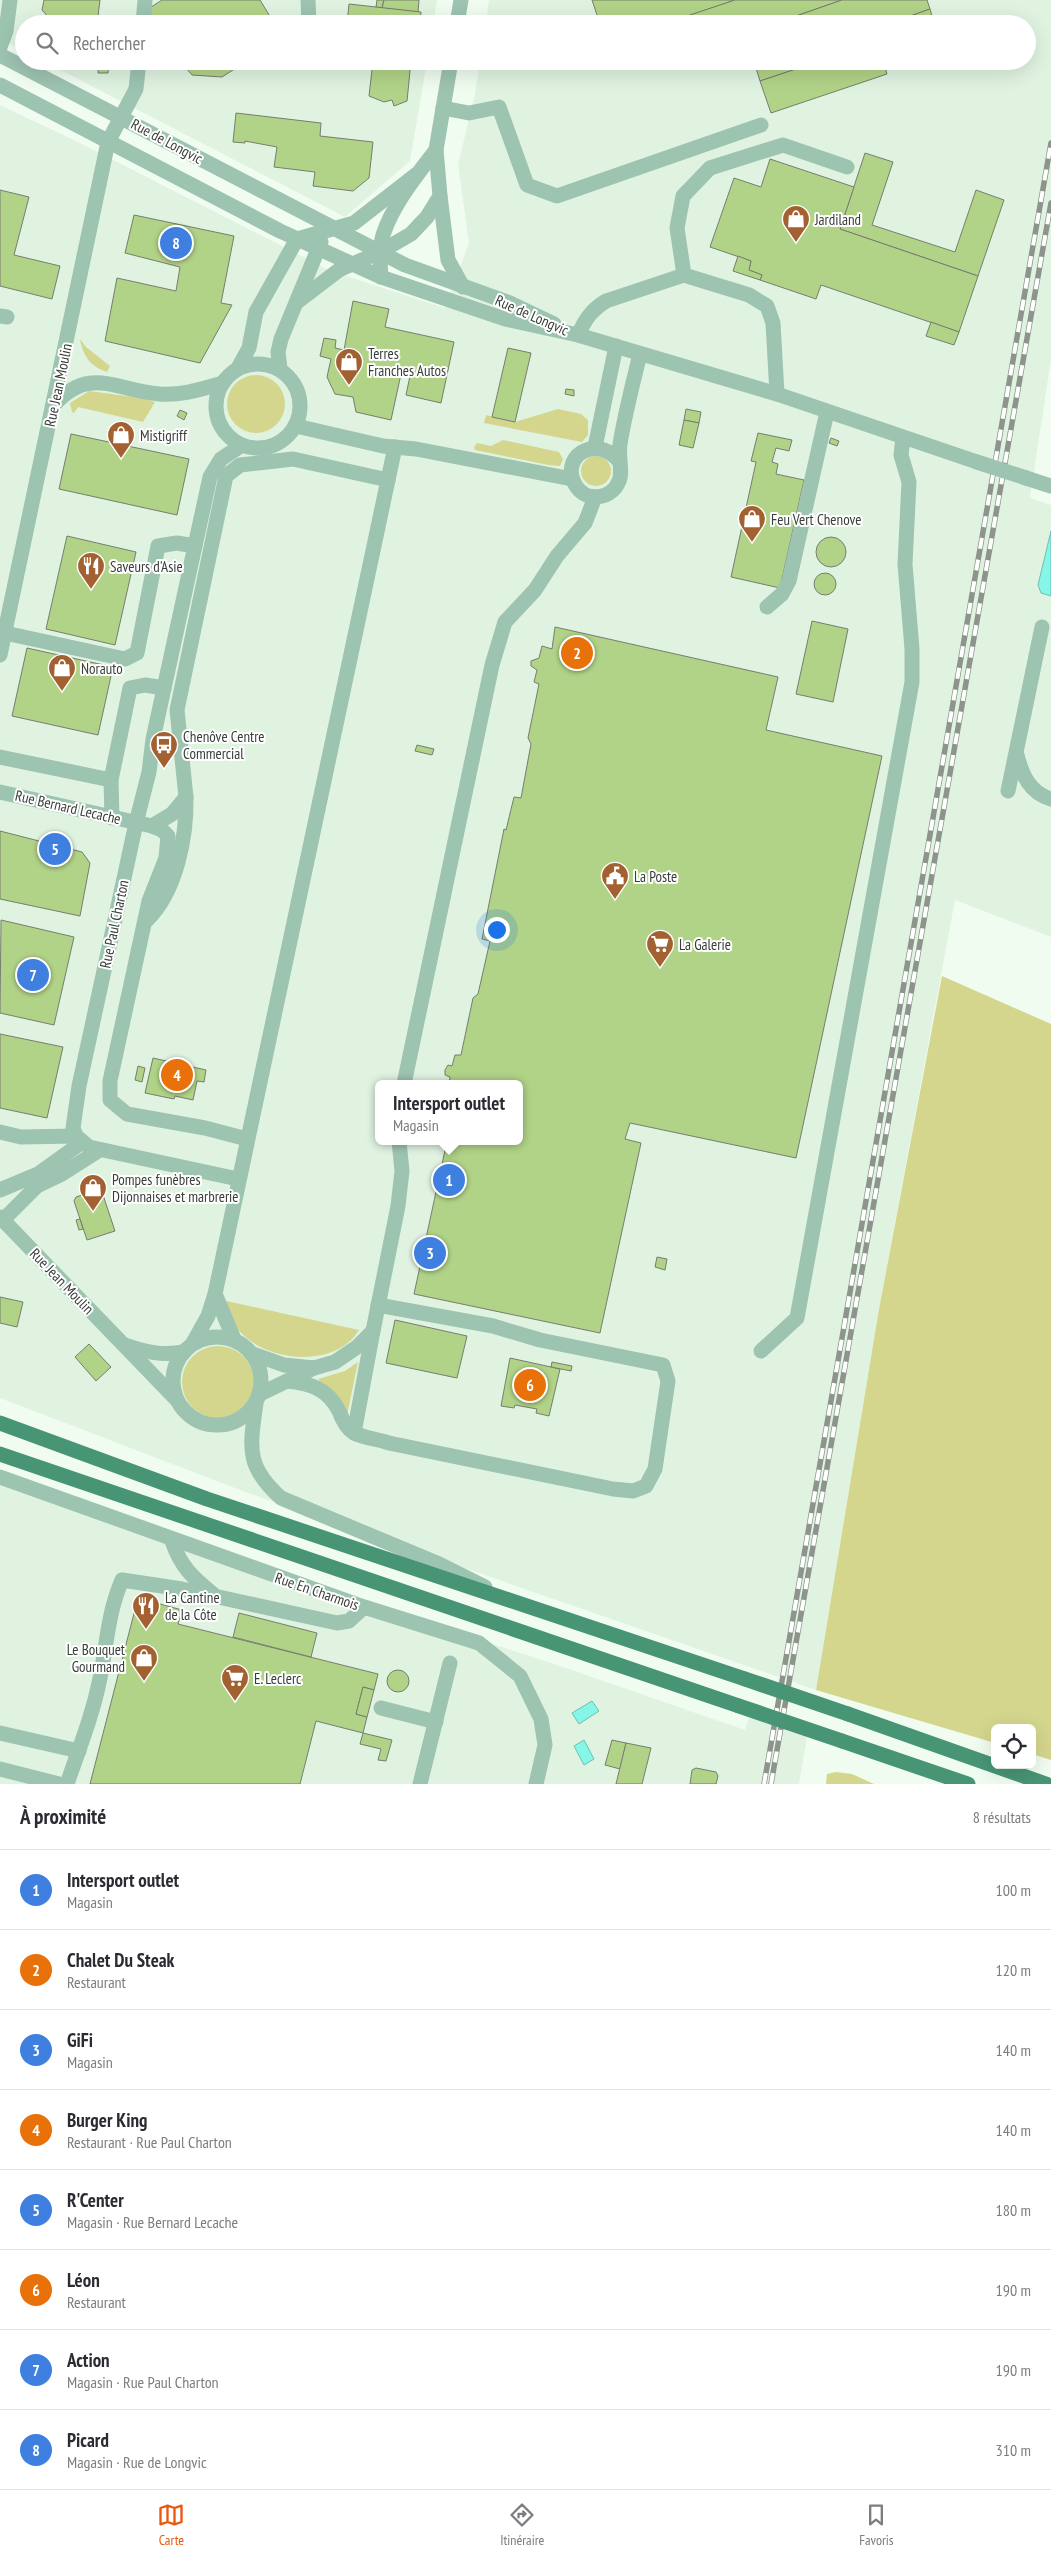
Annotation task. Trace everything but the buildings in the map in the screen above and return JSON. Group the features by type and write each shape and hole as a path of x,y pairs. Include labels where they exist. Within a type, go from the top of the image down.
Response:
{"main road":[{"path":"0,1423 208,1499 848,1714 1046,1784"},
{"path":"0,1454 968,1784"}],"street":[{"path":"0,47 6,31 10,0"},
{"path":"144,15 145,0"},
{"path":"308,0 309,15"},
{"path":"458,15 461,0"},
{"name":"Rue de Longvic","path":"0,55 15,63"},
{"name":"Rue de Longvic","path":"29,70 405,265 510,303 578,335"},
{"name":"Rue Jean Moulin","path":"0,655 5,633 4,611 53,406 108,142 136,89 138,70"},
{"path":"449,70 436,150 448,260 463,287"},
{"name":"Rue de Longvic","path":"0,85 349,264 381,277 505,319 578,335"},
{"path":"443,108 469,113 499,107 527,185 557,196 761,125"},
{"path":"684,276 676,228 683,196 710,168 784,145 848,167"},
{"path":"381,277 380,252 383,234 417,174 436,150"},
{"path":"53,406 71,388 89,382 159,394 185,393 222,382 238,368 249,348 256,312 297,239 354,223 417,174"},
{"path":"297,302 349,264 380,252 411,234 427,217 440,196"},
{"path":"280,369 278,352 319,250 320,233 305,213"},
{"path":"777,394 773,323 767,306 749,295 684,276 600,304 586,318 578,335 777,394 903,438 1051,486"},
{"path":"595,447 616,346"},
{"path":"618,460 612,453 595,447 584,450 576,458 571,468 572,479 577,488 585,494 595,497 606,495 615,489 620,475 618,460 640,354"},
{"path":"222,382 217,394 218,418 223,430 232,439 242,445 255,448 273,445 289,436 296,426 300,413 299,394 290,377 280,369 260,363 238,368"},
{"path":"767,607 782,594 789,581 827,412"},
{"path":"296,426 345,439 416,449 572,479"},
{"path":"761,1351 797,1318 912,682 912,649 905,564 909,482 901,455 903,438"},
{"name":"Rue Paul Charton","path":"79,1140 73,1117 136,823 147,782 164,688 210,477 214,466 242,445"},
{"path":"373,1331 357,1347 342,1357 287,1381 258,1398 238,1420 225,1424 211,1424 197,1420 186,1412 178,1400 174,1388 173,1375 177,1363 208,1316 215,1294 246,1139 395,447"},
{"path":"147,920 159,908 181,851 185,833 186,797 177,710 226,476 240,465 293,459 388,480"},
{"path":"405,1080 492,665 505,622 535,590 557,556 585,523 595,497"},
{"path":"5,633 125,659 137,654 158,546 177,543 195,546"},
{"path":"1008,791 1042,627"},
{"path":"1034,667 1051,645"},
{"path":"112,818 111,780 130,688 145,685 164,688"},
{"path":"1016,751 1023,776 1029,785 1036,792 1051,799"},
{"path":"0,757 111,780"},
{"name":"Rue Bernard Lecache","path":"0,792 152,826"},
{"path":"152,826 172,814 186,797"},
{"path":"152,826 162,830 168,836 168,848 149,901 147,920 110,1080 110,1100 127,1114 205,1128 246,1139"},
{"path":"0,1132 21,1137 79,1140 98,1151 126,1154 238,1179"},
{"path":"0,1190 38,1174 79,1140"},
{"path":"354,1432 398,1206 402,1171 399,1145"},
{"path":"2,1219 37,1186 62,1174 98,1151"},
{"name":"Rue Jean Moulin","path":"2,1219 178,1400"},
{"path":"215,1294 234,1339"},
{"path":"287,1381 306,1383 320,1388 330,1398 344,1423 354,1432 389,1442 613,1489 633,1491 646,1486 655,1468 668,1381 662,1365 540,1340 493,1326 378,1305"},
{"path":"188,1348 206,1338 220,1336 234,1339 253,1354 284,1365 314,1368"},
{"name":"Rue Jean Moulin","path":"124,1345 146,1352 166,1355 188,1348"},
{"path":"253,1354 260,1366 262,1380 252,1443 254,1465 265,1484 281,1498 439,1564 513,1601"},
{"name":"Rue En Charmois","path":"0,1477 172,1541 364,1607 479,1643 520,1676 541,1719 545,1745 536,1784"},
{"path":"172,1541 179,1560 193,1577 216,1596"},
{"path":"66,1784 100,1677 106,1634 116,1593 122,1580 216,1596 337,1623 348,1621 364,1607"},
{"path":"420,1784 450,1663"},
{"path":"381,1708 436,1722"},
{"path":"0,1733 78,1751"},
{"path":"0,1769 59,1784"}],"shaded area":[{"path":"0,0 437,0 434,15 15,15 15,46 0,39"},
{"path":"489,0 1051,0 1051,359 1030,498 1051,505 1051,937 955,900 879,1309 816,1690 248,1493 0,1398 0,105 80,143 331,271 445,308 469,243 458,165 475,94 479,70 1036,70 1036,15 487,15"},
{"path":"60,70 425,70 410,161 345,217"},
{"path":"0,1483 566,1668 745,1730 749,1717 807,1737 799,1784 0,1784"}],"green space":[{"path":"80,339 86,347 110,366 107,372 96,367 88,360"},
{"path":"250,375 262,375 277,383 285,398 285,410 277,425 262,433 250,433 235,425 227,410 227,398 235,383"},
{"path":"89,391 142,398 155,402 143,422 78,407 74,413 72,412 70,403"},
{"path":"558,409 581,414 588,420 588,435 582,442 484,423 486,415 515,422"},
{"path":"503,440 559,452 563,459 560,466 548,465 475,450 474,447 477,443 491,446"},
{"path":"596,456 607,460 611,471 607,482 596,486 585,482 581,471 585,460"},
{"path":"942,976 1051,1024 1051,1760 1036,1755 1036,1724 991,1724 991,1742 816,1690 879,1309"},
{"path":"226,1301 359,1330 345,1345 327,1354 305,1357 284,1355 263,1348 245,1336 232,1321"},
{"path":"218,1346 238,1352 248,1362 254,1382 248,1402 238,1412 218,1418 198,1412 188,1402 182,1382 188,1362 198,1352"},
{"path":"358,1362 347,1415 318,1379 345,1371"},
{"path":"836,1772 852,1774 874,1784 826,1784 827,1774"}],"water":[{"path":"1051,531 1051,596 1041,593 1038,585"},
{"path":"592,1701 599,1711 579,1724 572,1713"},
{"path":"584,1740 594,1759 584,1765 574,1746"}],"railway":[{"path":"764,1784 1051,143"},
{"path":"771,1784 1051,203"}],"place":[{"name":"Picard","path":"176,243"},
{"name":"Jardiland","path":"796,243"},
{"name":"Terres Franches Autos","path":"349,386"},
{"name":"Mistigriff","path":"121,459"},
{"name":"Feu Vert Chenove","path":"752,543"},
{"name":"Saveurs d'Asie","path":"91,590"},
{"name":"Chalet Du Steak","path":"577,653"},
{"name":"Norauto","path":"62,692"},
{"name":"Chenôve Centre Commercial","path":"164,769"},
{"name":"R'Center","path":"55,849"},
{"name":"La Poste","path":"615,900"},
{"name":"La Galerie","path":"660,968"},
{"name":"Action","path":"33,975"},
{"name":"Burger King","path":"177,1075"},
{"name":"Intersport outlet","path":"449,1180"},
{"name":"Pompes funèbres Dijonnaises et marbrerie","path":"93,1212"},
{"name":"GiFi","path":"430,1253"},
{"name":"Léon","path":"530,1385"},
{"name":"La Cantine de la Côte","path":"146,1630"},
{"name":"Le Bouquet Gourmand","path":"144,1682"},
{"name":"E. Leclerc","path":"235,1702"}]}
